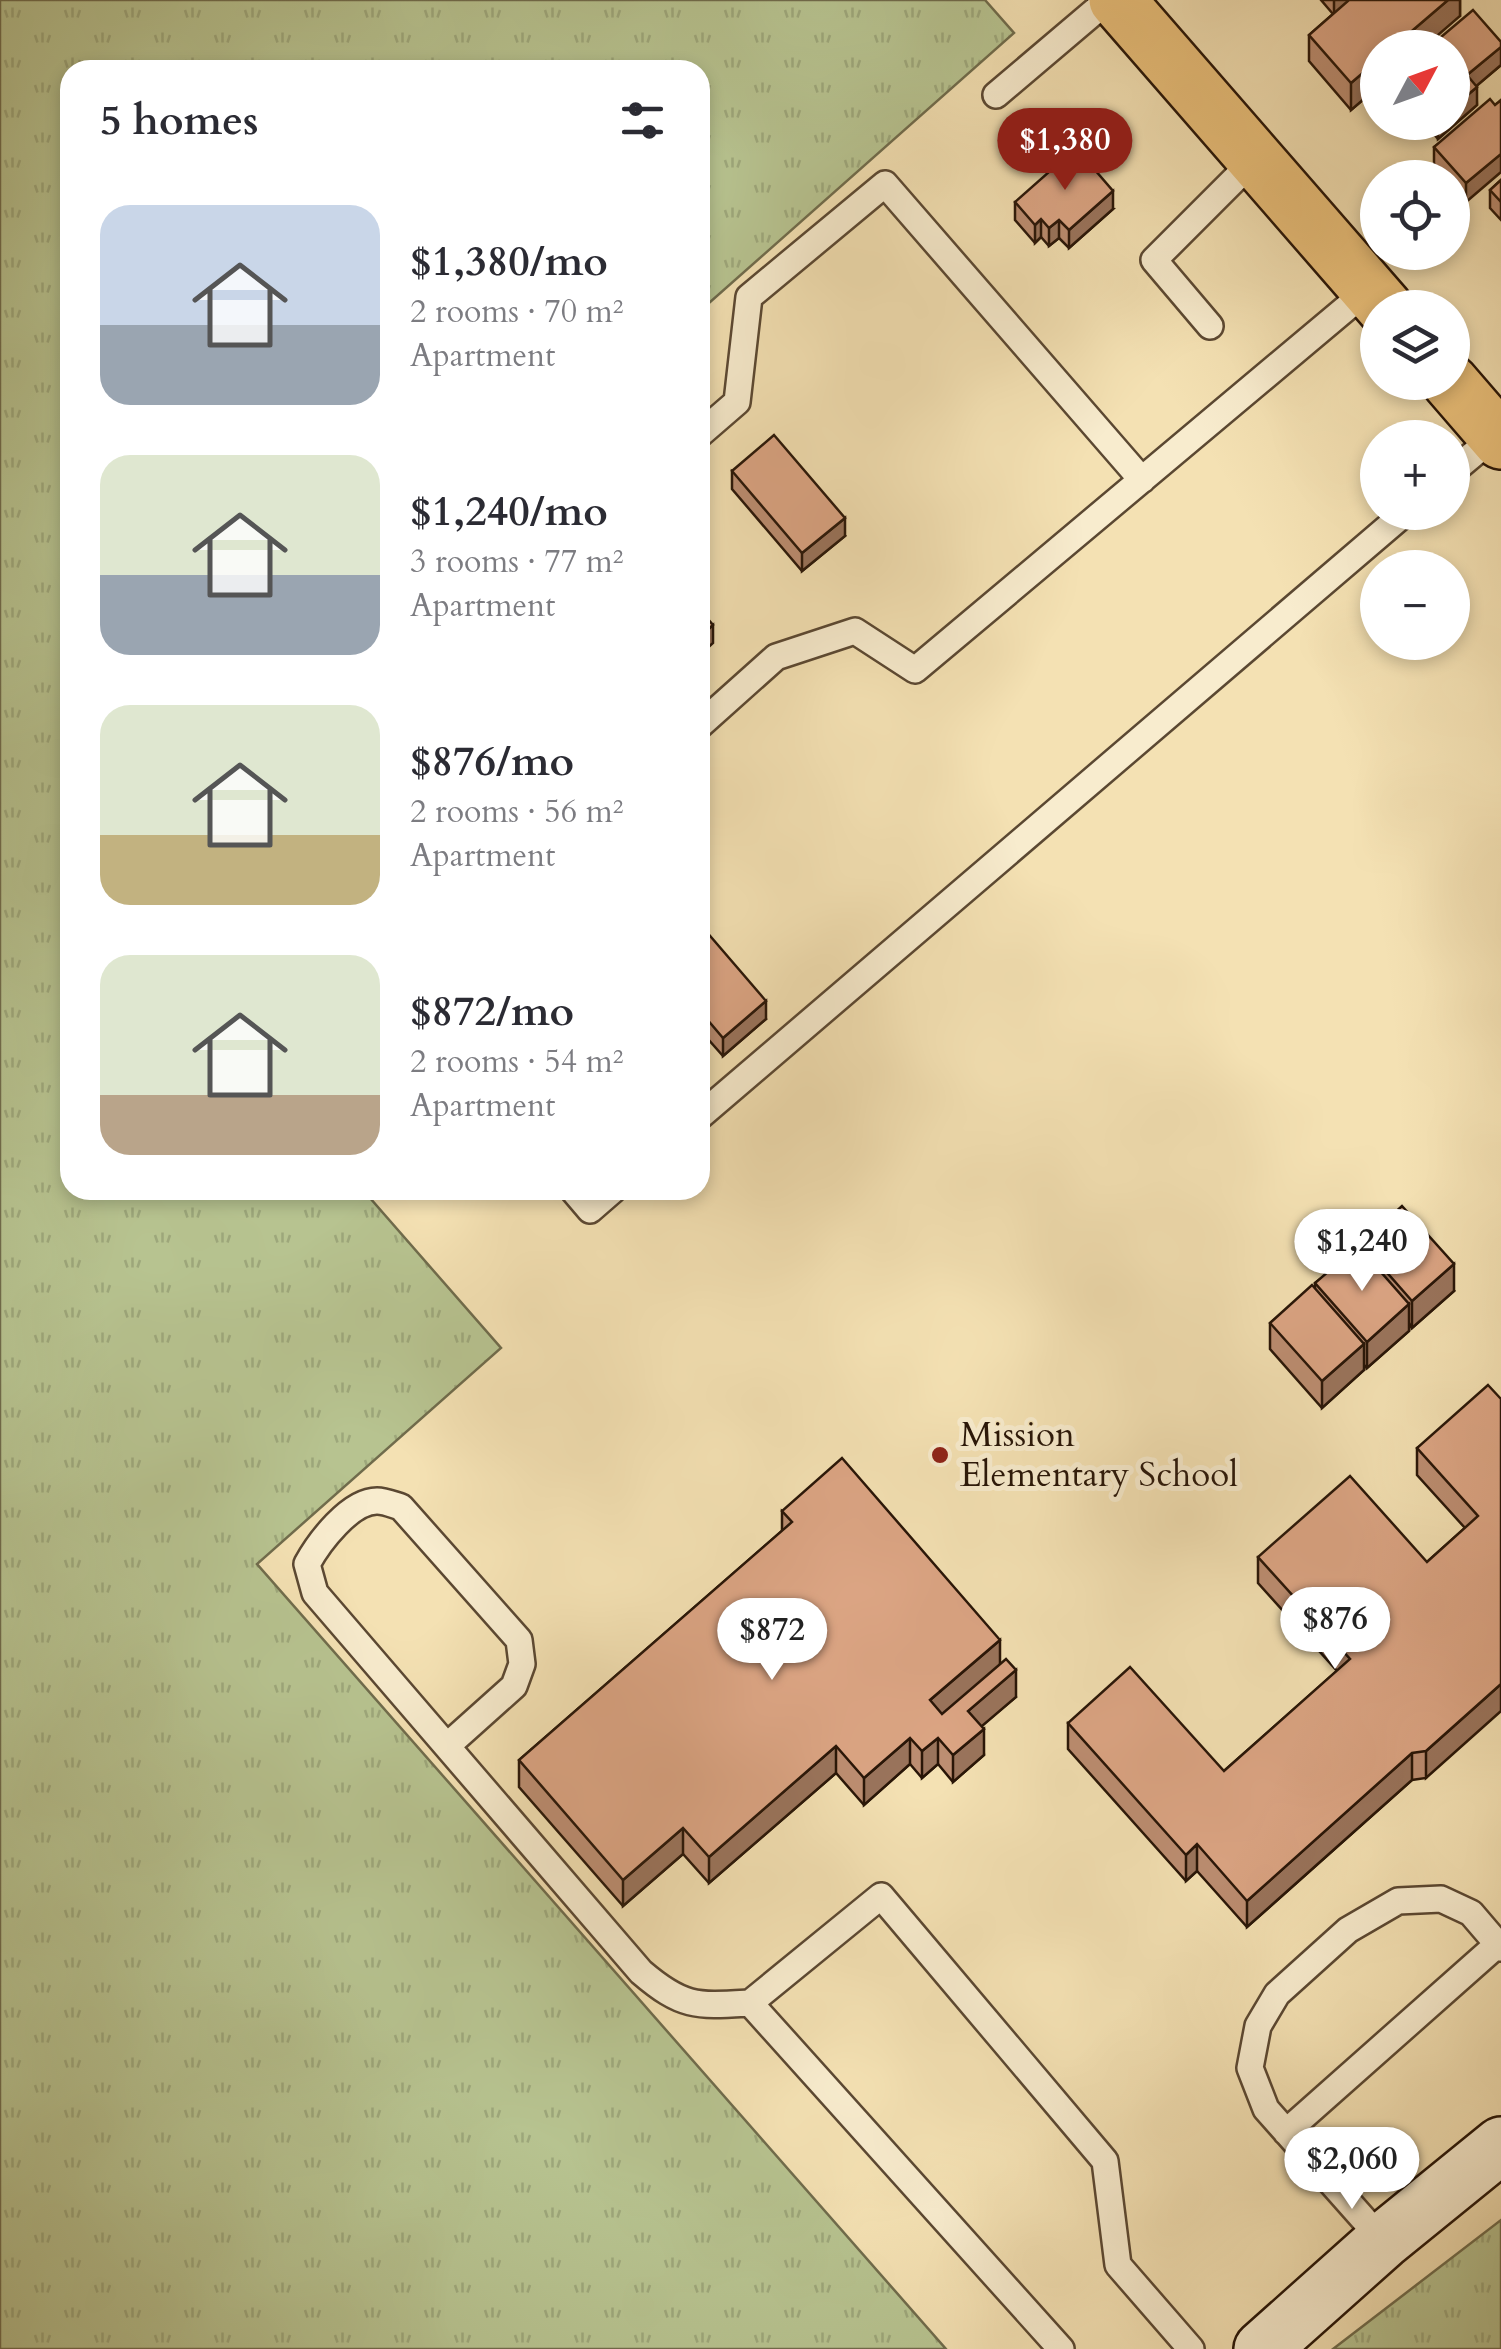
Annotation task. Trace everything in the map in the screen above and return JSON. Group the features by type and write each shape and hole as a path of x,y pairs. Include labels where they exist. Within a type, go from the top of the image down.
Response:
{"main road":[{"path":"1117,0 1370,290"},
{"path":"1465,400 1498,438"},
{"path":"1262,2349 1383,2242 1501,2146"}],"lane":[{"path":"996,95 1108,0"},
{"path":"1210,326 1154,260 1255,159"},
{"path":"710,425 737,402 749,296 885,184 1142,480"},
{"path":"710,717 776,658 855,630 915,670 1142,480 1360,311"},
{"path":"1470,459 1498,438"},
{"path":"710,1107 1385,530"},
{"path":"582,1200 590,1210 602,1200"},
{"path":"447,1746 514,1686 522,1664 519,1640 401,1507 380,1500 363,1503 320,1538 307,1564 315,1593 447,1746 642,1972 668,1996 700,2006 750,2003 880,1896 1105,2161 1118,2265 1192,2349"},
{"path":"1286,2132 1499,1946 1471,1913 1441,1899 1398,1901 1348,1930 1277,1994 1258,2026 1250,2068 1266,2110 1383,2242"},
{"path":"750,2003 1061,2349"}],"green space":[{"path":"0,0 985,0 1014,33 710,302 710,60 60,60 60,1200 372,1200 501,1348 257,1564 946,2349 0,2349"},
{"path":"1501,2220 1501,2349 1333,2349"}],"building":[{"path":"1349,0 1448,0 1413,30 1360,30 1360,75 1351,83 1309,35"},
{"path":"1473,10 1501,42 1501,47 1470,73 1470,30 1449,30"},
{"path":"1490,99 1495,105 1501,100 1501,154 1470,180 1470,160 1446,160 1434,147 1442,140 1470,140 1470,116"},
{"path":"1076,148 1113,191 1069,230 1059,220 1049,228 1041,219 1035,225 1015,202"},
{"path":"1501,180 1501,202 1490,190"},
{"path":"774,435 845,518 802,553 732,471"},
{"path":"710,936 766,1001 723,1038 710,1023"},
{"path":"1402,1206 1454,1264 1412,1301 1361,1243"},
{"path":"1358,1246 1409,1304 1367,1342 1315,1283"},
{"path":"1312,1285 1364,1344 1322,1381 1270,1323"},
{"path":"1488,1385 1501,1399 1501,1684 1426,1751 1412,1753 1247,1901 1197,1844 1186,1855 1068,1723 1130,1667 1224,1771 1350,1659 1258,1557 1350,1476 1427,1562 1478,1516 1417,1448"},
{"path":"842,1458 1000,1640 930,1700 942,1714 1006,1659 1016,1670 968,1711 984,1729 953,1755 938,1738 922,1751 910,1738 864,1778 836,1746 709,1857 683,1828 623,1880 519,1760 792,1522 782,1511"}],"place":[{"name":"Mission Elementary School","path":"940,1455"}]}
